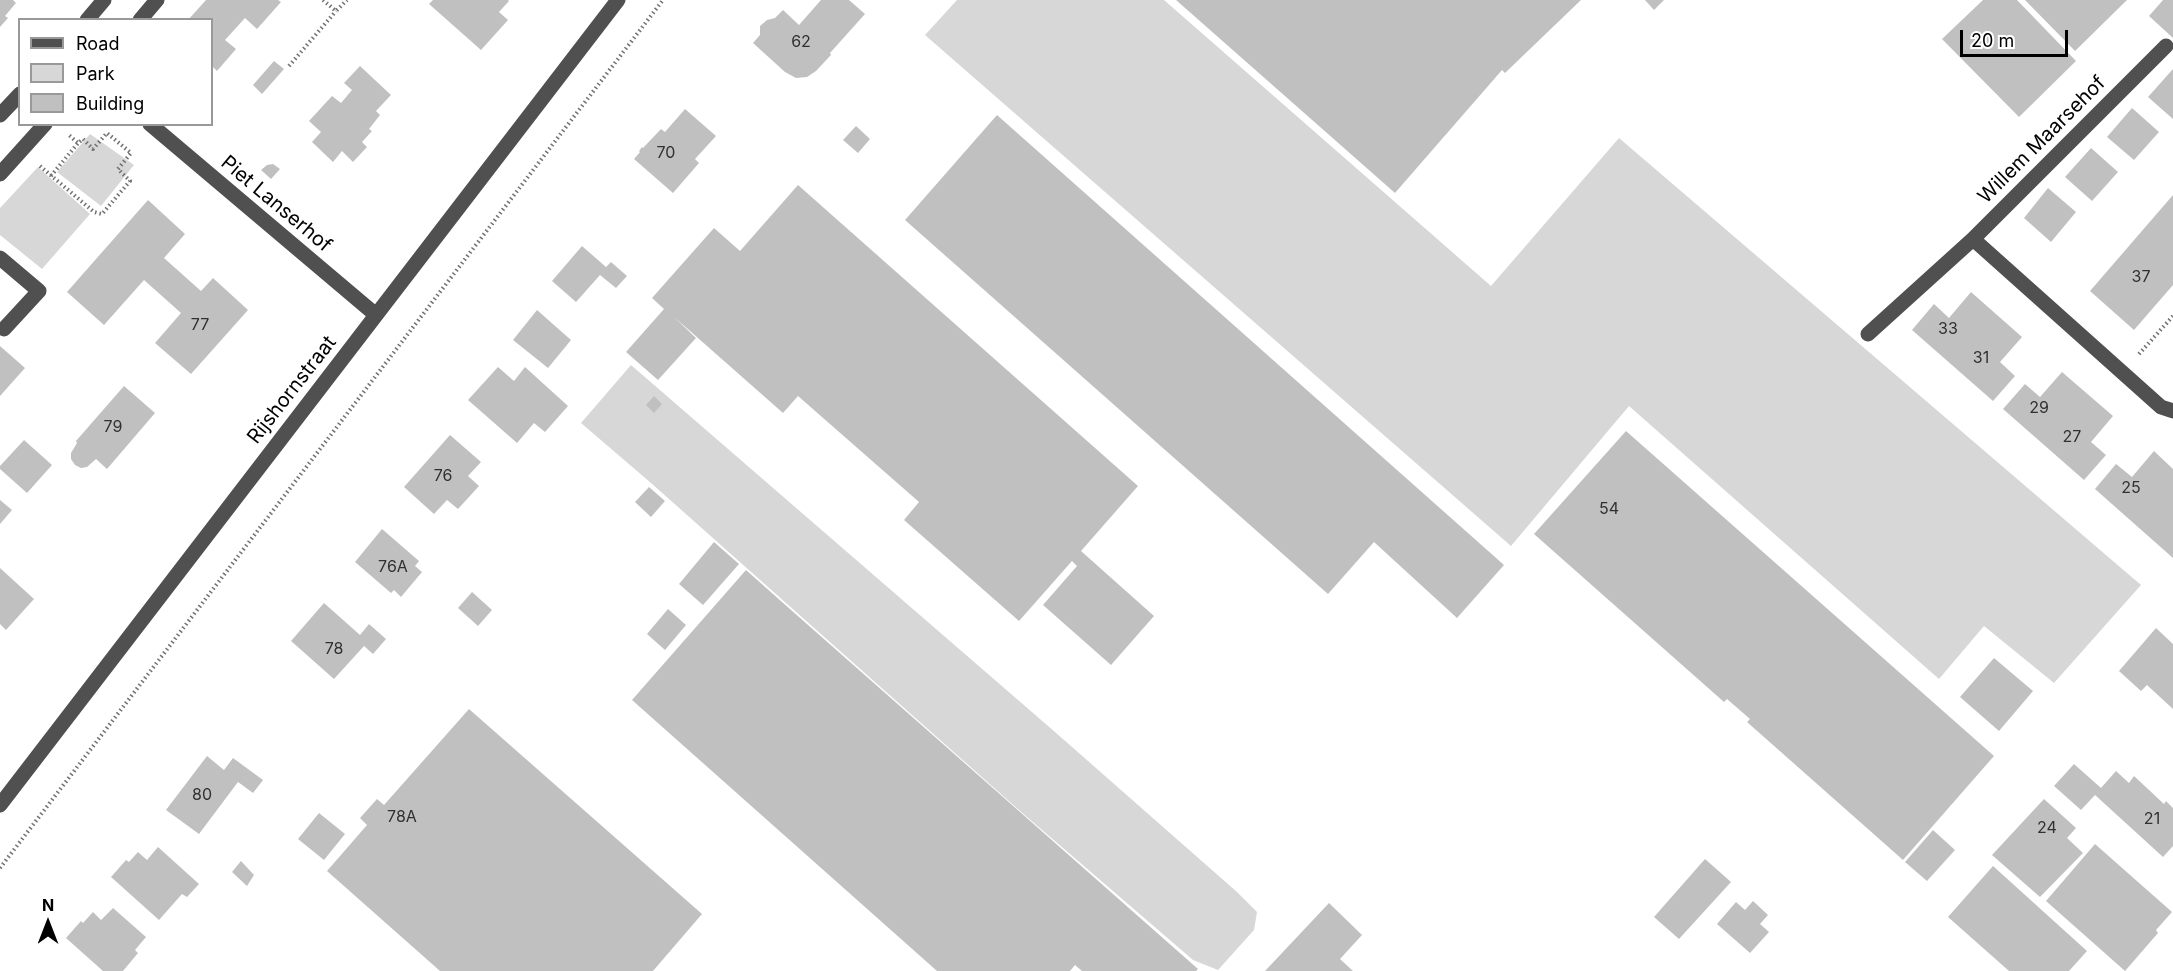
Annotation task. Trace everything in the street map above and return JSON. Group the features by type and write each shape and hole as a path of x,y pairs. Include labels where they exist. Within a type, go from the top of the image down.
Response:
{"street":[{"path":"89,18 104,0"},
{"path":"142,18 157,0"},
{"name":"Rijshornstraat","path":"0,805 618,0"},
{"name":"Willem Maarsehof","path":"1868,334 1972,239 2166,46"},
{"path":"0,116 18,96"},
{"path":"0,174 43,126"},
{"name":"Piet Lanserhof","path":"152,126 376,315"},
{"path":"1972,239 2161,407 2173,411"},
{"path":"0,258 39,291 4,329"}],"path":[{"path":"323,0 336,11"},
{"path":"289,66 347,0"},
{"path":"0,868 663,0"},
{"path":"62,129 78,143"},
{"path":"21,151 94,212 102,214 130,181 117,169 131,153 106,133 93,149 83,139 51,176"},
{"path":"2123,373 2173,316"}],"green space":[{"path":"957,0 1164,0 1491,286 1619,138 2141,585 2054,683 1984,626 1939,679 1629,406 1511,546 925,35"},
{"path":"90,134 134,165 101,206 57,172"},
{"path":"38,167 90,214 42,269 0,235 0,208"},
{"path":"631,365 1055,732 1257,912 1254,930 1218,970 1193,960 1020,811 581,423"}],"building":[{"path":"0,0 13,0 16,3 5,16 8,18 0,27"},
{"path":"206,0 278,0 281,2 257,29 245,18 225,40 236,49 217,71 213,67 213,18 190,18"},
{"path":"433,0 508,0 499,12 508,20 481,50 429,4"},
{"path":"821,0 849,0 865,14 816,71 807,77 796,78 785,72 753,43 760,35 760,26 767,20 775,18 783,10 799,25"},
{"path":"1176,0 1581,0 1505,73 1502,70 1395,193"},
{"path":"1645,0 1664,0 1654,10"},
{"path":"1983,0 2017,0 2076,61 2019,117 1942,39"},
{"path":"2025,0 2127,0 2075,51"},
{"path":"2163,0 2173,0 2173,38 2149,16"},
{"path":"274,61 284,69 262,94 253,85"},
{"path":"360,66 391,95 376,111 380,115 369,129 372,131 362,142 367,147 353,162 342,151 333,162 312,142 321,132 309,121 332,96 341,103 352,90 344,83"},
{"path":"2173,69 2173,119 2148,97"},
{"path":"2132,108 2159,132 2134,160 2107,137"},
{"path":"685,109 716,136 695,159 699,163 673,193 634,159 642,147 661,129 665,132"},
{"path":"997,115 1504,565 1457,618 1374,542 1328,594 905,220"},
{"path":"856,126 870,139 858,153 843,140"},
{"path":"2091,148 2118,172 2092,201 2065,177"},
{"path":"273,164 280,169 271,179 261,170"},
{"path":"798,185 1138,486 1081,551 1154,616 1111,665 1043,605 1077,566 1072,561 1019,621 904,520 919,502 798,396 783,413 673,316 696,338 658,380 626,352 664,309 652,298 714,228 740,251"},
{"path":"2048,188 2076,212 2051,242 2024,218"},
{"path":"2173,195 2173,285 2134,330 2090,291"},
{"path":"148,200 185,234 164,258 201,291 213,278 248,310 191,374 155,343 181,313 144,280 104,325 67,292"},
{"path":"582,246 606,267 611,262 627,276 616,288 600,275 576,302 552,281"},
{"path":"1971,292 2022,337 2000,362 2015,376 1993,401 1912,330 1934,304 1949,318"},
{"path":"537,310 571,340 548,368 513,340"},
{"path":"0,346 25,368 0,396"},
{"path":"498,367 514,381 525,367 568,406 545,432 534,423 517,443 468,400"},
{"path":"2062,372 2113,416 2091,442 2106,455 2084,480 2003,409 2025,384 2040,397"},
{"path":"124,386 155,413 107,469 96,459 87,467 81,468 75,465 71,459 71,453 76,441"},
{"path":"654,396 662,404 654,413 646,405"},
{"path":"1626,431 1994,756 1903,860 1747,722 1750,719 1727,699 1724,702 1534,534"},
{"path":"450,435 481,462 468,476 479,486 458,509 447,500 434,514 404,487"},
{"path":"24,440 52,465 27,493 0,469 0,466"},
{"path":"2154,451 2173,469 2173,558 2095,489 2116,464 2132,477"},
{"path":"649,487 665,501 651,517 635,502"},
{"path":"0,500 12,510 0,524"},
{"path":"382,529 419,561 415,566 422,572 401,597 394,590 391,593 355,562"},
{"path":"714,542 739,564 703,605 679,584"},
{"path":"0,568 34,599 6,630 0,624"},
{"path":"746,570 1198,969 1196,971 1082,971 1075,965 1070,971 937,971 632,700"},
{"path":"472,592 492,610 478,626 458,608"},
{"path":"324,603 360,635 369,624 386,639 373,654 364,646 334,679 291,641"},
{"path":"668,609 686,625 665,650 647,634"},
{"path":"2156,628 2173,644 2173,709 2147,685 2141,691 2119,671"},
{"path":"1994,658 2033,691 1999,731 1960,697"},
{"path":"469,709 702,914 653,971 440,971 327,871 367,825 360,818 377,799 384,805"},
{"path":"207,756 224,770 233,758 263,780 253,793 238,782 199,834 166,810"},
{"path":"2074,764 2101,788 2116,771 2129,783 2134,776 2164,804 2166,801 2173,808 2173,846 2163,857 2095,795 2081,810 2054,786"},
{"path":"2044,799 2076,828 2067,838 2083,853 2040,897 1992,855"},
{"path":"319,813 345,834 324,860 298,839"},
{"path":"1933,830 1955,850 1927,881 1905,862"},
{"path":"2095,844 2172,912 2156,930 2158,933 2125,971 2046,901"},
{"path":"158,847 199,884 187,897 182,894 159,920 111,877 126,860 129,862 138,852 147,860"},
{"path":"1705,859 1731,882 1679,939 1654,917"},
{"path":"241,861 254,875 247,886 232,872"},
{"path":"1993,866 2087,951 2069,971 2009,971 1948,917"},
{"path":"1753,901 1768,915 1760,924 1769,932 1750,953 1717,924 1736,902 1745,910"},
{"path":"1329,903 1362,935 1340,959 1353,971 1265,971"},
{"path":"113,908 146,937 135,950 138,953 123,971 103,971 66,938 81,921 83,923 93,912 101,920"}]}
